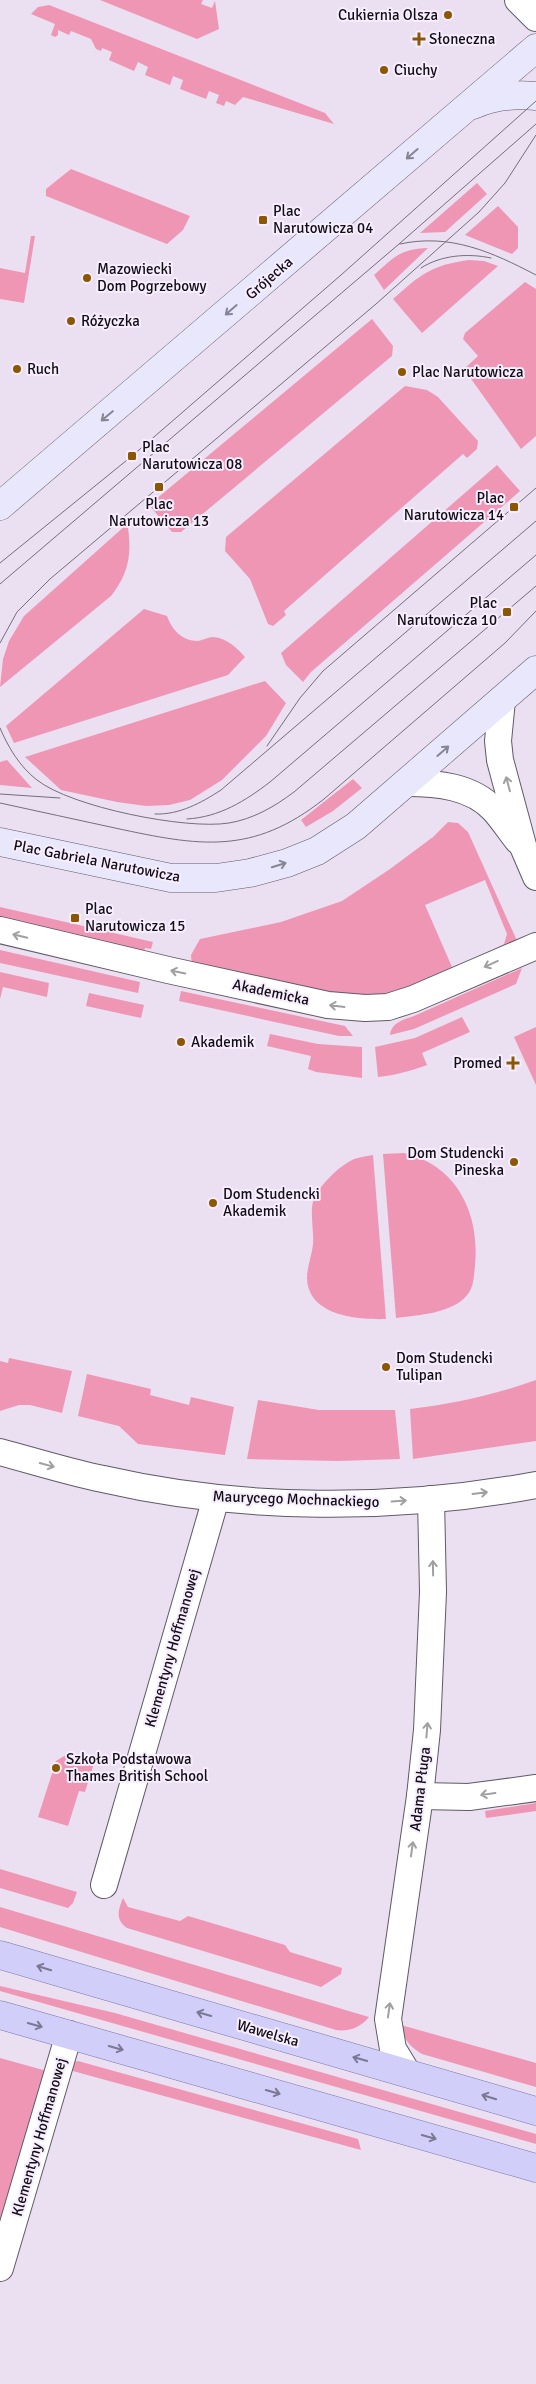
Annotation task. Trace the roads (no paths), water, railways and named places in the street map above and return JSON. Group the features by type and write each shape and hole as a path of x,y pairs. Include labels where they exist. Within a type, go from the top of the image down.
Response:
{"main road":[{"name":"Grójecka","path":"0,506 536,48"},
{"path":"465,109 498,97 516,95 536,96"},
{"name":"Plac Gabriela Narutowicza","path":"0,842 153,875 188,879 224,877 267,869 317,851 356,826 536,670"},
{"name":"Wawelska","path":"0,1955 536,2111"},
{"path":"0,2015 536,2168"}],"street":[{"path":"518,0 536,18"},
{"path":"502,700 498,741 500,760 524,849 536,878"},
{"path":"406,783 446,785 480,799 493,809 524,849"},
{"name":"Akademicka","path":"0,930 328,1005 365,1008 388,1007 401,1003 536,946"},
{"name":"Maurycego Mochnackiego","path":"0,1452 103,1480 216,1498 332,1503 431,1500 536,1485"},
{"name":"Klementyny Hoffmanowej","path":"104,1885 216,1498"},
{"name":"Adama Pługa","path":"407,2072 393,2049 388,2018 420,1796 431,1661 433,1592 431,1500"},
{"path":"420,1796 469,1797 536,1788"},
{"name":"Klementyny Hoffmanowej","path":"0,2268 70,2034"}],"tram line":[{"path":"0,563 132,456 341,275 536,101"},
{"path":"0,584 399,244 536,124"},
{"path":"0,643 17,612 50,579 376,304 479,212 505,183 536,135"},
{"path":"400,244 418,241 453,243 487,252 536,275"},
{"path":"421,268 437,260 455,256 491,258"},
{"path":"267,746 300,698 323,671 536,488"},
{"path":"155,814 164,814 190,807 221,790 536,521"},
{"path":"187,819 199,818 232,807 270,782 536,555"},
{"path":"0,728 15,756 31,775 53,790 75,799 158,820 210,824 229,823 246,819 263,812 294,792 536,586"},
{"path":"0,803 145,834 199,842 224,842 248,838 273,830 298,817 324,799 505,643 536,611"},
{"path":"0,794 60,798"}],"place":[{"name":"Cukiernia Olsza","path":"448,15"},
{"name":"Słoneczna","path":"419,39"},
{"name":"Ciuchy","path":"384,70"},
{"name":"Plac Narutowicza 04","path":"263,220"},
{"name":"Mazowiecki Dom Pogrzebowy","path":"87,278"},
{"name":"Różyczka","path":"71,321"},
{"name":"Ruch","path":"17,369"},
{"name":"Plac Narutowicza","path":"402,372"},
{"name":"Plac Narutowicza 08","path":"132,456"},
{"name":"Plac Narutowicza 13","path":"159,487"},
{"name":"Plac Narutowicza 14","path":"514,507"},
{"name":"Plac Narutowicza 10","path":"507,612"},
{"name":"Plac Narutowicza 15","path":"75,918"},
{"name":"Akademik","path":"181,1042"},
{"name":"Promed","path":"513,1063"},
{"name":"Dom Studencki Pineska","path":"514,1162"},
{"name":"Dom Studencki Akademik","path":"213,1203"},
{"name":"Dom Studencki Tulipan","path":"386,1367"},
{"name":"Szkoła Podstawowa Thames British School","path":"56,1768"}]}
